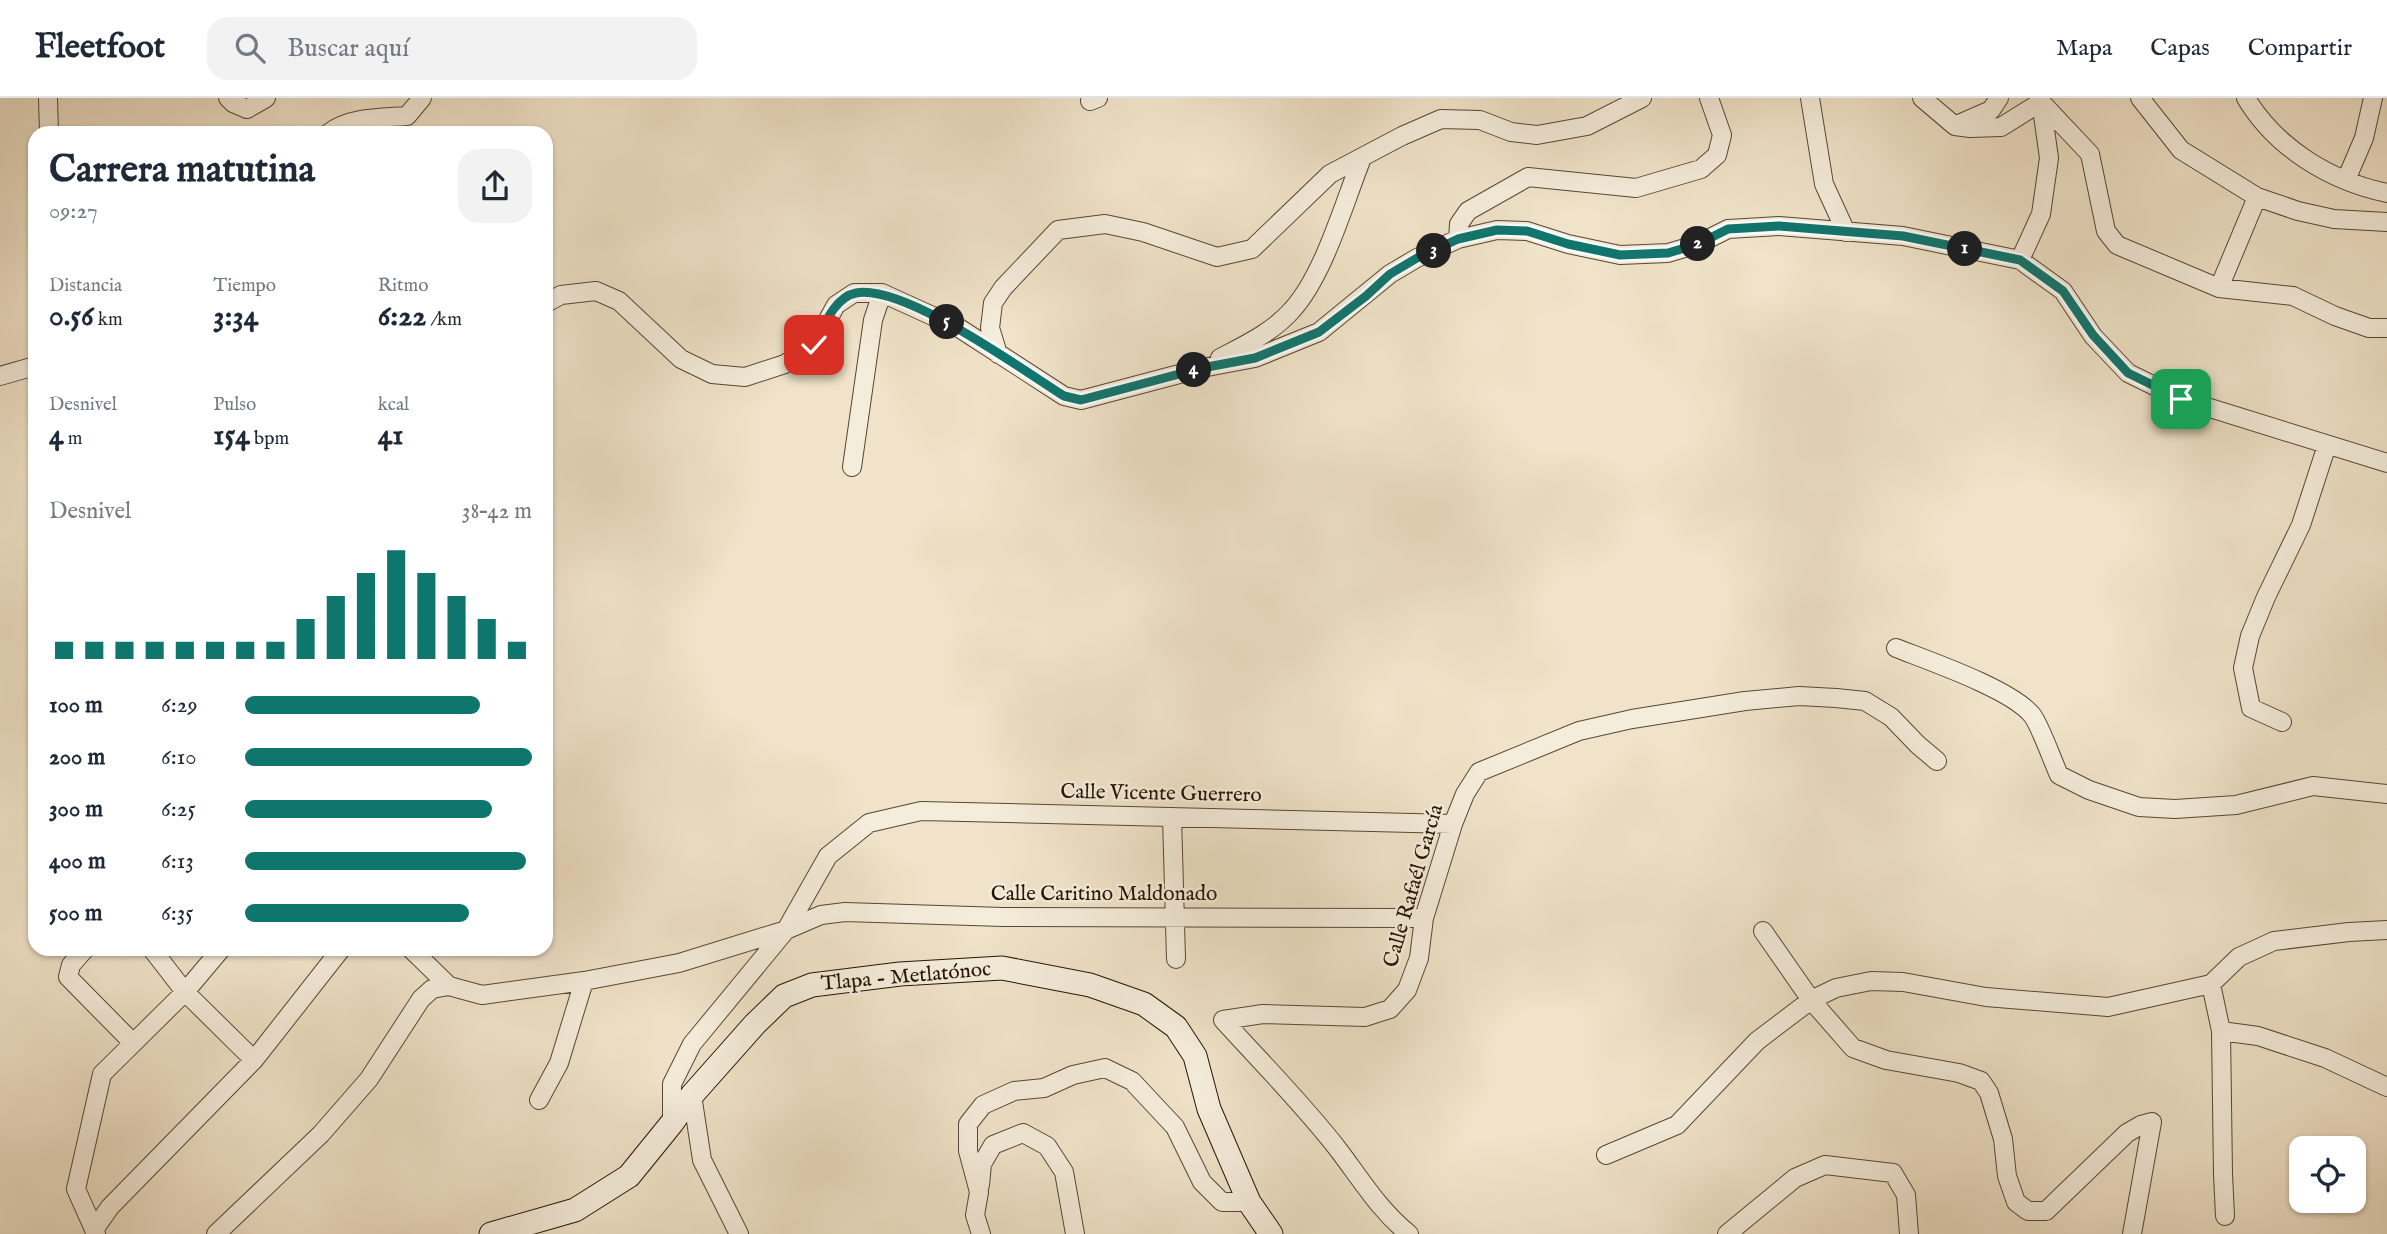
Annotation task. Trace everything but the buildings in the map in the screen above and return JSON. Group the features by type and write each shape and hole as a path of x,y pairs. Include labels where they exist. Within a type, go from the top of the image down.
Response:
{"main road":[{"name":"Tlapa - Metlatónoc","path":"491,1234 575,1210 628,1176 692,1095 755,1024 784,996 812,985 900,974 1002,968 1090,985 1143,1004 1176,1027 1195,1056 1209,1109 1249,1202 1271,1234"}],"street":[{"path":"48,98 49,126"},
{"path":"228,98 247,109 266,98"},
{"path":"344,126 358,121 407,116 422,98"},
{"path":"998,354 990,328 993,303 1003,288 1058,230 1105,224 1143,232 1217,257 1252,249 1331,174 1441,119 1480,120 1511,132 1537,135 1587,126 1642,98"},
{"path":"1458,239 1459,224 1468,211 1528,177 1636,188 1701,169 1717,155 1721,135 1709,98"},
{"path":"1810,98 1824,184 1846,232"},
{"path":"1922,98 1955,126 1970,128 2001,127 2041,100"},
{"path":"1955,126 1991,110 1999,98"},
{"path":"2140,98 2181,150 2257,197 2298,211 2334,219 2387,222"},
{"path":"2246,98 2261,123 2307,162 2346,180 2387,193"},
{"path":"2346,180 2364,138 2373,98"},
{"path":"2020,260 2041,214 2049,158 2041,100"},
{"path":"2041,100 2090,154 2106,231 2117,245 2219,288 2293,296 2335,316 2369,328 2387,328"},
{"path":"1202,368 1255,340 1291,311 1314,279 1362,158"},
{"path":"2219,288 2257,197"},
{"path":"553,299 561,295 596,291 619,300 681,359 712,374 745,377 785,365 814,345 836,305 854,293 882,293 960,328 1064,396 1081,400 1202,368 1255,358 1319,332 1390,274 1417,258 1458,239 1497,230 1527,231 1568,244 1620,255 1668,253 1698,244 1728,229 1779,226 1903,236 2020,260 2063,291 2093,335 2128,373 2181,399 2387,463"},
{"path":"852,467 873,320 882,293"},
{"path":"0,376 28,368"},
{"path":"2282,722 2251,708 2242,668 2250,636 2266,597 2301,526 2326,445"},
{"path":"1896,648 1960,673 2010,698 2033,716 2059,775 2089,790 2139,807 2236,805 2313,786 2387,794"},
{"name":"Calle Rafaél García","path":"1409,1234 1395,1223 1336,1147 1223,1020 1263,1014 1365,1017 1390,1009 1407,990 1419,958 1424,918 1453,824 1465,794 1479,772 1578,732 1644,717 1745,701 1800,696 1865,701 1891,717 1937,761"},
{"name":"Calle Vicente Guerrero","path":"786,930 828,856 869,823 921,811 1453,824"},
{"path":"1172,817 1177,959"},
{"name":"Calle Caritino Maldonado","path":"449,986 482,995 584,981 679,963 786,930 821,915 845,912 1003,917 1424,918"},
{"path":"672,1123 672,1084 692,1044 786,930"},
{"path":"1606,1155 1677,1125 1756,1041 1811,1000 1836,988 1871,981 1903,982 1986,997 2108,1007 2211,984 2239,957 2274,942 2387,930"},
{"path":"1763,931 1811,1000 1853,1048 1886,1060 1959,1073 1981,1081 1989,1093 2003,1139 2007,1176 2016,1202 2028,1211 2046,1211 2127,1133 2152,1122 2132,1234"},
{"path":"79,956 71,965 68,977 133,1043"},
{"path":"156,956 185,992 254,1059"},
{"path":"95,1232 76,1189 102,1074 185,992 215,956"},
{"path":"95,1232 110,1207 254,1059 336,956"},
{"path":"418,956 449,986"},
{"path":"539,1100 559,1063 584,981"},
{"path":"2211,984 2221,1031 2225,1216"},
{"path":"216,1234 321,1134 369,1080 421,999 432,989 449,986"},
{"path":"2221,1031 2258,1036 2325,1058 2387,1087"},
{"path":"979,1192 968,1151 968,1124 983,1105 1014,1091 1044,1088 1073,1075 1105,1068 1132,1081 1175,1126 1202,1182 1222,1202 1249,1202"},
{"path":"692,1095 702,1160 739,1234"},
{"path":"981,1234 975,1215 982,1164 993,1145 1023,1133 1047,1146 1064,1172 1075,1234"},
{"path":"1727,1234 1795,1178 1825,1165 1893,1173 1906,1195 1909,1234"}],"route":[{"path":"814,345 836,305 854,293 882,293 960,328 1064,396 1081,400 1202,368 1255,358 1319,332 1390,274 1458,239 1497,230 1527,231 1568,244 1620,255 1668,253 1698,244 1728,229 1779,226 1903,236 2020,260 2063,291 2093,335 2128,373 2181,399"}]}
